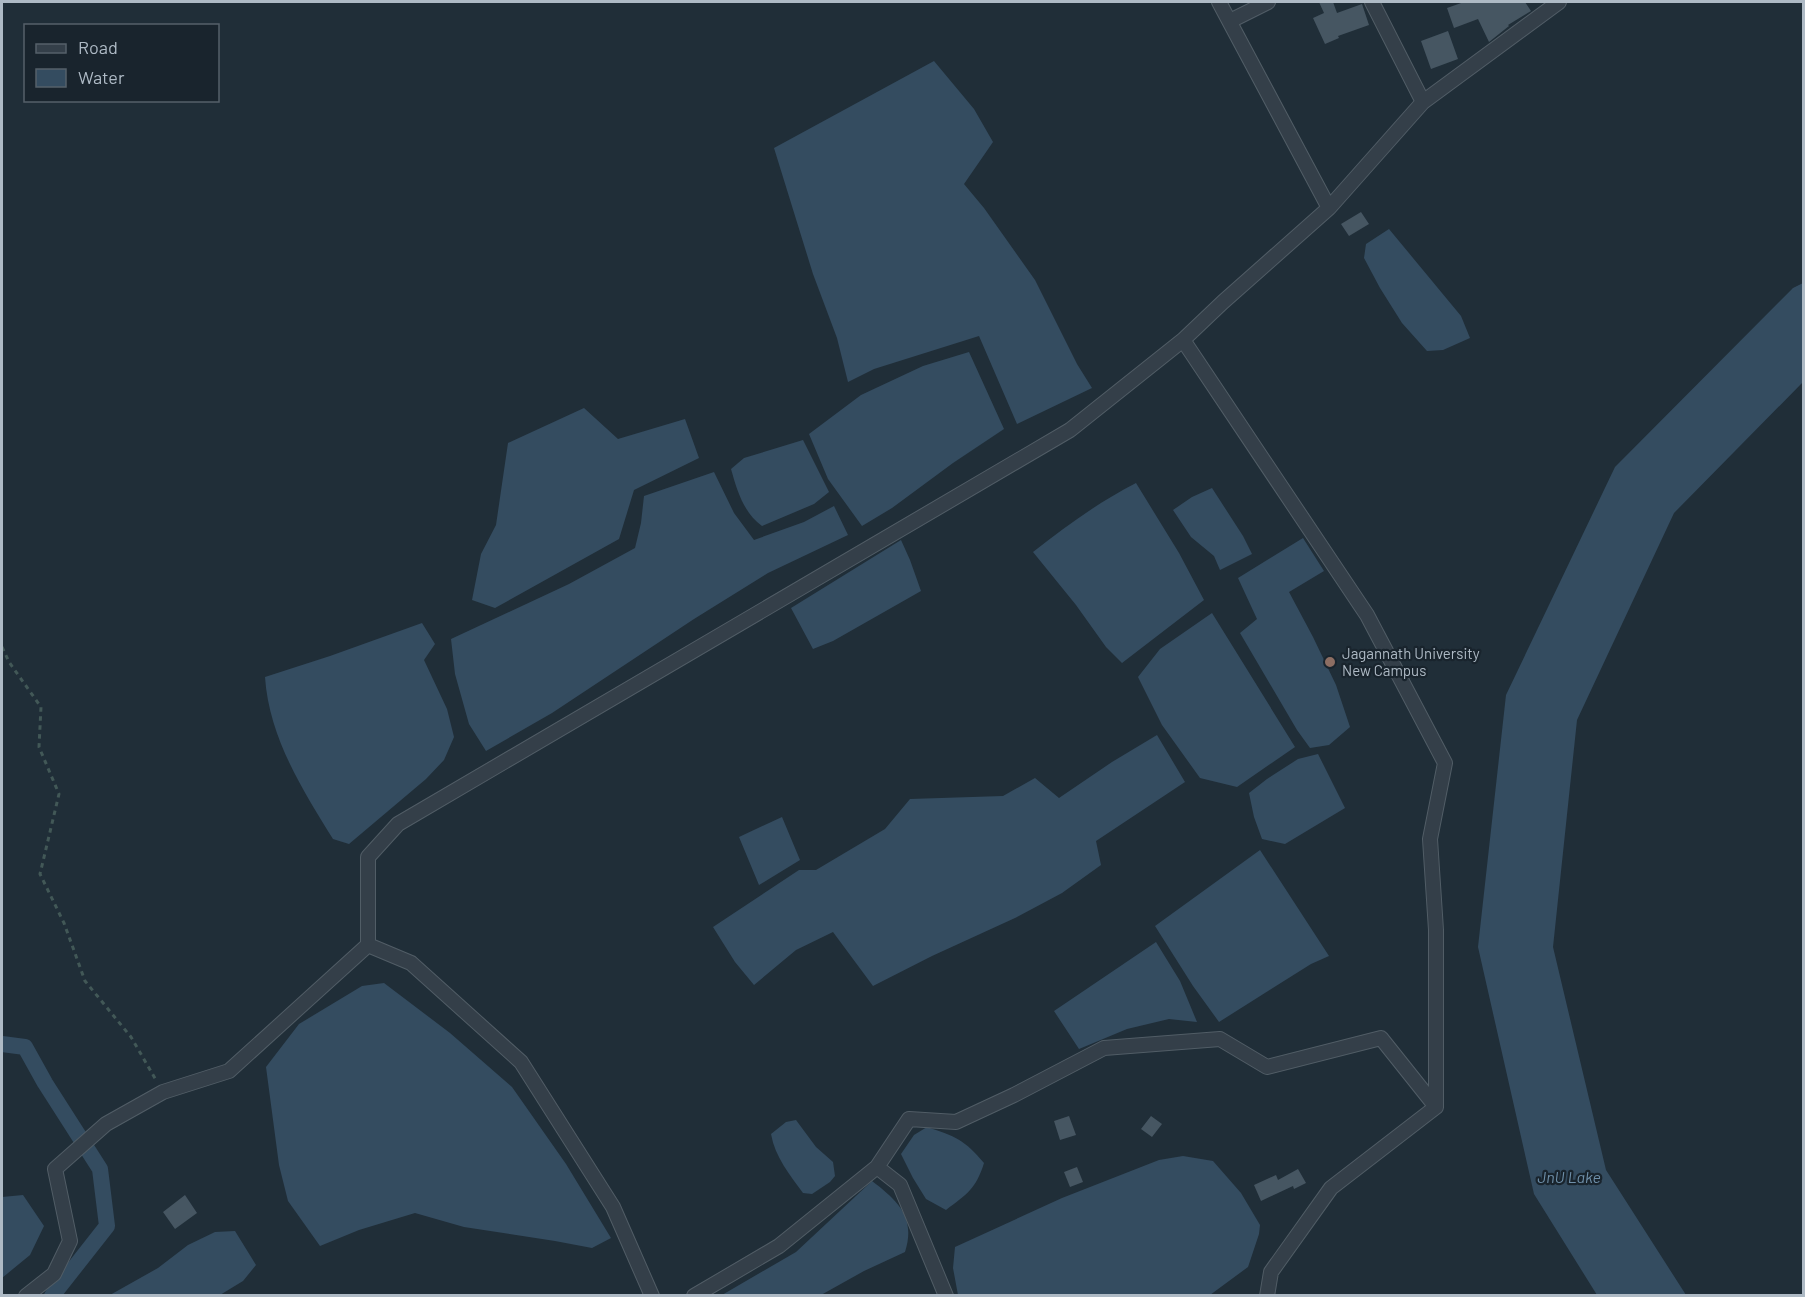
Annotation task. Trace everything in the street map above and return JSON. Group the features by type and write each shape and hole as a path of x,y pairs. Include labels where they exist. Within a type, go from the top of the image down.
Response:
{"street":[{"path":"1219,2 1329,208"},
{"path":"1230,21 1268,2"},
{"path":"1372,2 1423,102"},
{"path":"27,1296 54,1274 70,1241 55,1169 106,1124 163,1092 229,1071 368,945 368,857 398,824 1070,430 1183,340 1329,208 1423,102 1558,2"},
{"path":"1183,340 1367,615 1445,763 1430,839 1436,930 1436,1107"},
{"path":"368,945 411,963 521,1062 613,1206 652,1296"},
{"path":"694,1296 779,1246 877,1167 909,1119 956,1122 1104,1048 1220,1040 1267,1067 1381,1038 1436,1107"},
{"path":"1267,1296 1271,1272 1331,1188 1436,1107"},
{"path":"877,1167 900,1185 946,1296"}],"path":[{"path":"2,647 9,662 41,707 39,747 59,794 40,874 64,923 85,981 131,1037 163,1092"}],"water":[{"path":"934,61 974,109 993,142 964,184 984,208 1035,280 1077,364 1092,388 1017,424 979,336 874,369 848,382 837,338 813,274 774,148"},
{"path":"1389,229 1461,316 1470,338 1443,350 1427,351 1402,323 1364,258 1366,244"},
{"name":"JnU Lake","path":"1803,283 1803,382 1674,513 1577,720 1553,947 1606,1170 1686,1295 1597,1295 1534,1194 1478,947 1506,695 1615,467 1793,288"},
{"path":"969,352 1004,429 892,508 862,526 828,479 809,434 861,395 923,366"},
{"path":"584,408 618,439 685,419 699,458 634,490 619,539 495,608 472,600 481,554 496,525 508,443"},
{"path":"803,440 829,492 814,504 762,526 745,507 731,469 744,458"},
{"path":"714,472 734,513 754,540 804,522 834,506 848,535 768,573 552,713 486,751 469,724 455,674 451,639 569,584 635,548 644,496"},
{"path":"1136,483 1179,553 1204,600 1122,663 1106,647 1076,605 1033,552 1083,515"},
{"path":"1212,488 1252,554 1220,570 1214,556 1191,537 1173,510 1192,497"},
{"path":"1303,538 1324,571 1289,592 1336,685 1350,727 1329,745 1310,748 1240,633 1257,619 1238,578"},
{"path":"901,540 921,591 833,641 813,649 791,608"},
{"path":"1212,613 1295,747 1237,787 1200,778 1162,725 1138,677 1160,649"},
{"path":"422,623 435,644 424,660 447,709 454,737 444,760 426,779 349,844 333,839 299,782 280,741 273,721 265,677"},
{"path":"1157,735 1185,782 1096,841 1101,865 1062,893 1015,918 873,986 833,932 796,950 754,985 735,962 713,927 799,870 816,870 885,829 910,799 1003,796 1035,778 1059,798"},
{"path":"1318,754 1345,808 1285,844 1262,839 1249,793 1298,759"},
{"path":"782,817 800,860 759,885 739,837"},
{"path":"1260,850 1329,956 1311,964 1219,1022 1155,926"},
{"path":"1156,942 1180,981 1197,1022 1169,1019 1127,1029 1079,1049 1054,1011"},
{"path":"384,983 450,1033 512,1087 566,1164 611,1238 592,1248 464,1227 415,1213 359,1230 320,1246 288,1201 279,1165 266,1067 299,1024 362,986"},
{"path":"796,1120 816,1147 833,1162 835,1176 812,1194 803,1193 788,1172 779,1158 771,1134 786,1122"},
{"path":"927,1127 959,1140 984,1163 978,1179 970,1190 946,1210 926,1199 901,1154 914,1135"},
{"path":"1183,1156 1213,1161 1241,1193 1260,1225 1248,1267 1210,1295 958,1295 953,1268 955,1247 1062,1198 1159,1160"},
{"path":"872,1181 897,1203 906,1219 908,1240 905,1252 821,1295 722,1295 796,1252"},
{"path":"23,1195 44,1226 30,1255 2,1278 2,1197"},
{"path":"235,1231 256,1265 243,1281 220,1295 110,1295 158,1268 188,1245 215,1232"}],"building":[{"path":"1319,2 1333,2 1337,13 1362,4 1369,25 1338,36 1339,38 1325,44 1313,18 1324,13"},
{"path":"1464,2 1525,2 1531,11 1508,25 1489,42 1478,19 1454,28 1447,8"},
{"path":"1448,31 1458,59 1431,69 1421,41"},
{"path":"1361,212 1369,224 1349,236 1341,224"},
{"path":"1069,1116 1076,1135 1060,1140 1054,1121"},
{"path":"1151,1116 1162,1124 1152,1137 1141,1129"},
{"path":"1077,1167 1083,1182 1070,1187 1064,1172"},
{"path":"1298,1169 1306,1183 1294,1189 1293,1186 1261,1201 1254,1185 1276,1175 1278,1180"},
{"path":"185,1195 197,1213 175,1229 163,1212"}],"waterway":[{"path":"2,1044 25,1047 45,1083 100,1169 107,1226 52,1296"}],"place":[{"name":"Jagannath University New Campus","path":"1330,662"}]}
